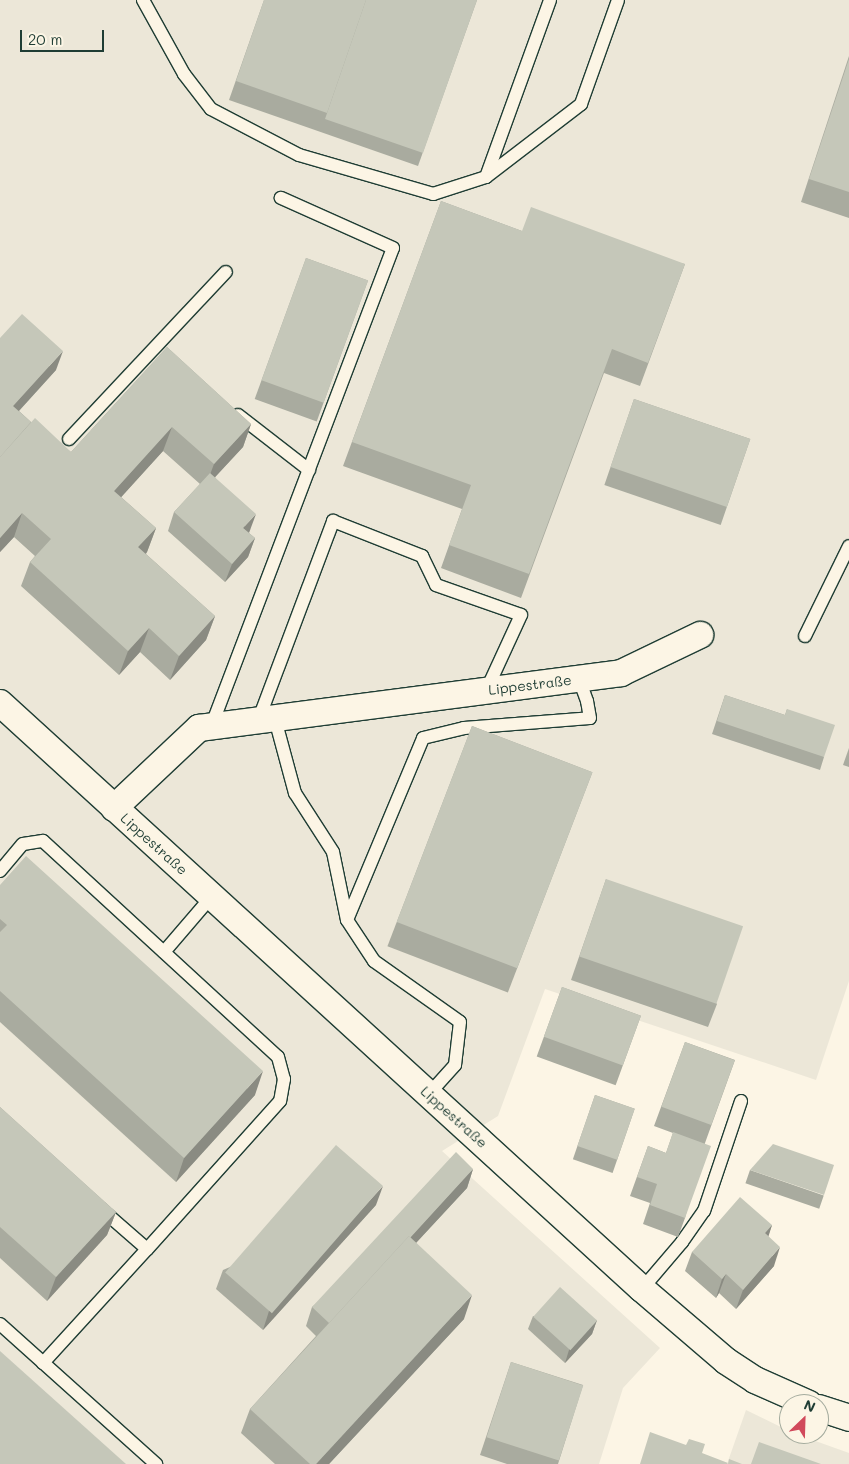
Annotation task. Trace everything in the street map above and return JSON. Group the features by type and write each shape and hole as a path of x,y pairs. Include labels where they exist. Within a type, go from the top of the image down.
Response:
{"street":[{"name":"Lippestraße","path":"114,808 199,728 621,674 700,635"},
{"name":"Lippestraße","path":"0,704 642,1289 726,1361 754,1380 786,1394"},
{"path":"829,1411 849,1418"}],"lane":[{"path":"143,0 184,74 211,109 298,156 433,194 486,177 580,104 618,0"},
{"path":"486,177 550,0"},
{"path":"211,727 393,248 281,198"},
{"path":"68,439 158,351 226,272"},
{"path":"231,409 309,470"},
{"path":"428,1094 454,1065 460,1022 374,961 347,920 333,852 294,793 266,720 333,521 422,556 436,585 521,615 486,691"},
{"path":"805,636 849,546"},
{"path":"347,920 423,738 464,728 590,718 587,701 579,679"},
{"path":"0,872 23,844 43,841 278,1057 284,1079 280,1101 43,1363"},
{"path":"164,952 212,896"},
{"path":"642,1289 682,1242 704,1212 741,1101"},
{"path":"88,1197 147,1250"},
{"path":"0,1324 156,1464"}],"shaded area":[{"path":"0,0 849,0 849,981 816,1080 545,989 498,1116 442,1151 660,1348 623,1388 599,1464 0,1464"},
{"path":"746,1410 779,1426 779,1444 824,1444 849,1453 849,1464 727,1464"}],"building":[{"path":"264,0 366,0 327,113 236,81"},
{"path":"366,0 477,0 423,153 325,119"},
{"path":"849,59 849,192 809,179"},
{"path":"441,201 522,231 531,207 685,264 648,363 612,349 529,574 449,545 471,485 352,442"},
{"path":"306,258 368,281 324,403 262,380"},
{"path":"22,314 63,351 13,406 31,422 0,457 0,338"},
{"path":"167,347 251,424 214,464 172,427 114,491 156,528 138,547 215,616 179,656 149,628 128,651 30,562 51,539 22,513 0,538 0,457 35,418 71,452"},
{"path":"634,399 750,439 727,507 611,467"},
{"path":"210,473 256,514 243,528 255,538 232,564 174,512"},
{"path":"725,695 785,715 787,709 835,725 824,757 717,721"},
{"path":"472,726 592,772 517,968 397,922"},
{"path":"26,856 263,1071 184,1158 0,991 0,932 7,925 0,919 0,885"},
{"path":"606,879 743,926 716,1004 579,957"},
{"path":"562,987 641,1016 623,1066 544,1037"},
{"path":"685,1042 735,1060 711,1125 661,1107"},
{"path":"595,1095 635,1109 617,1160 577,1146"},
{"path":"0,1107 116,1212 56,1277 0,1227"},
{"path":"673,1132 711,1146 685,1218 650,1205 657,1184 637,1177 648,1146 666,1153"},
{"path":"773,1144 834,1165 824,1195 750,1170"},
{"path":"336,1145 383,1186 272,1313 225,1273"},
{"path":"456,1152 473,1169 329,1323 312,1307"},
{"path":"740,1197 772,1225 765,1233 780,1247 743,1290 726,1274 722,1279 692,1252"},
{"path":"409,1236 472,1295 316,1464 310,1464 250,1409"},
{"path":"560,1287 597,1320 570,1350 533,1317"},
{"path":"0,1351 126,1464 0,1464"},
{"path":"511,1362 583,1385 559,1461 487,1437"},
{"path":"650,1432 686,1445 689,1439 705,1444 702,1453 728,1463 640,1464"},
{"path":"759,1442 821,1464 751,1464"},
{"path":"729,1459 742,1464 728,1464"}]}
